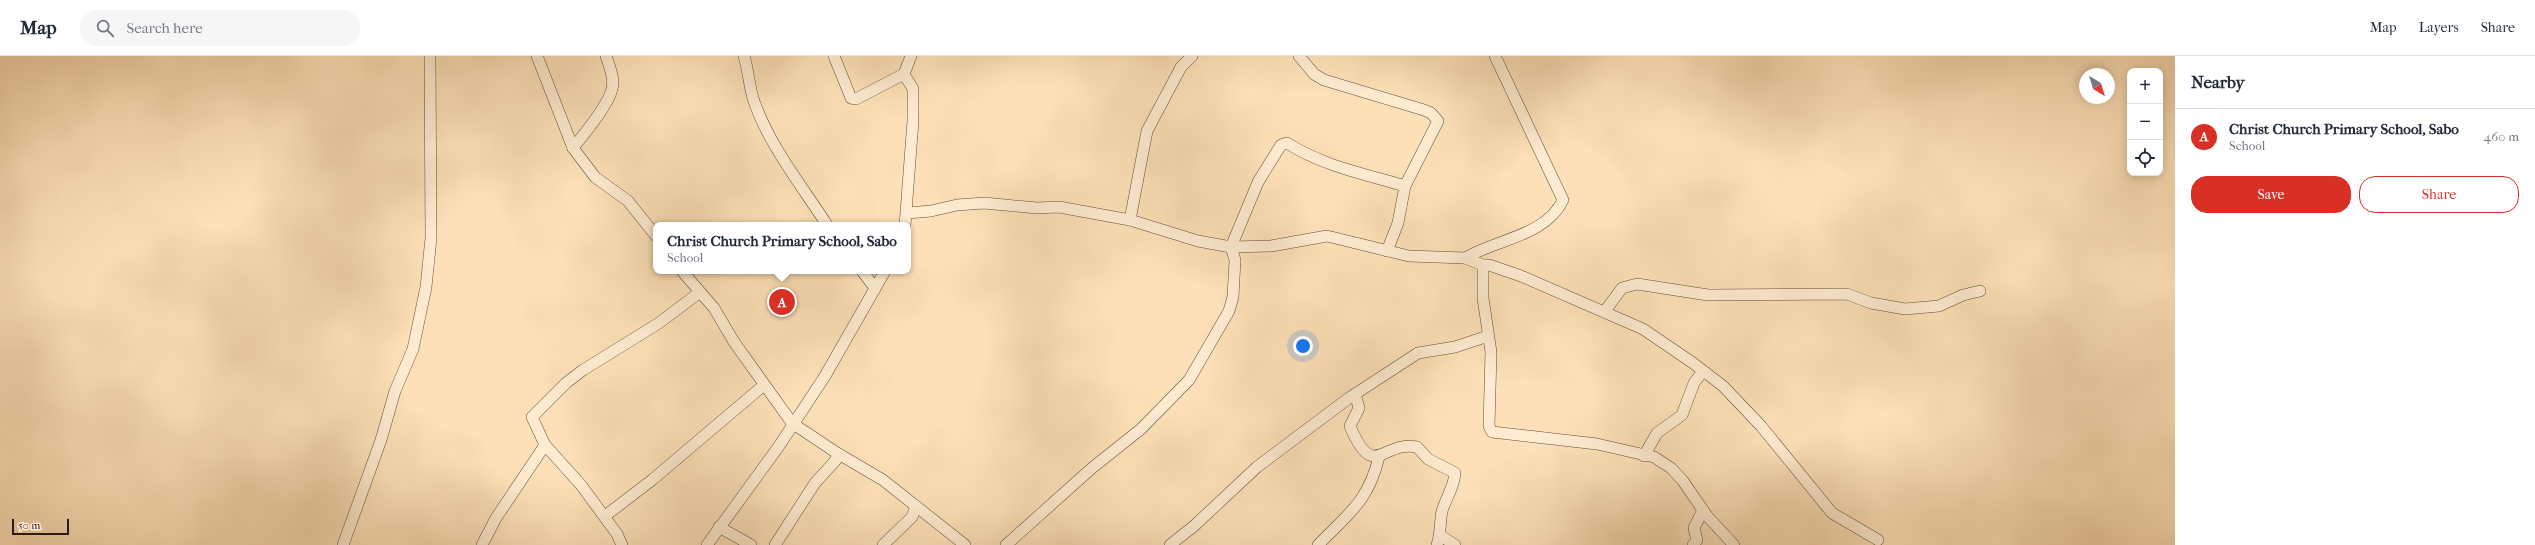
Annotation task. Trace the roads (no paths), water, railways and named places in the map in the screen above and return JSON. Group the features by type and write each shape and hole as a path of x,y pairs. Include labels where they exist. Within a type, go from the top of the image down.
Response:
{"street":[{"path":"343,545 381,440 395,391 413,349 426,287 431,238 430,56"},
{"path":"537,56 573,148 595,177 628,201 653,232"},
{"path":"573,148 593,122 613,88 612,74 606,56"},
{"path":"744,56 754,103 764,124 780,153 825,222"},
{"path":"834,56 851,98 856,99 904,74 911,56"},
{"path":"1130,220 1140,161 1147,131 1181,67 1192,56"},
{"path":"1299,56 1314,74 1324,80 1424,110 1436,117 1438,121 1405,186 1398,223 1387,250"},
{"path":"1465,258 1482,248 1531,230 1548,221 1563,200 1495,56"},
{"path":"904,74 913,89 906,222"},
{"path":"1006,545 1092,468 1141,430 1189,380 1229,311 1233,297 1235,260 1231,247 1258,182 1283,143 1330,165 1405,186"},
{"path":"907,213 931,211 957,205 984,203 1037,208 1059,207 1130,220 1198,241 1231,247 1271,246 1327,236 1430,259 1465,258 1521,276 1563,296 1606,311 1643,329 1723,386 1761,426 1832,513 1878,540"},
{"path":"1483,265 1483,298 1491,352 1488,426 1492,432 1620,448 1644,456 1654,457 1671,468 1703,510 1734,545"},
{"path":"685,274 714,308 734,342 792,423 837,453 867,468 966,545"},
{"path":"864,274 875,288"},
{"path":"707,545 779,446 792,423 843,347 883,274"},
{"path":"1606,311 1622,288 1637,284 1675,288 1708,295 1847,294 1871,303 1905,309 1939,306 1963,295 1980,291"},
{"path":"622,545 605,516 545,445 532,417 556,392 582,370 659,323 700,292"},
{"path":"1170,545 1194,526 1257,467 1303,430 1418,353 1455,347 1488,336"},
{"path":"1644,456 1657,434 1682,416 1694,383 1703,372"},
{"path":"605,516 652,480 764,385"},
{"path":"1356,394 1360,408 1350,426 1366,453 1372,457 1379,457 1403,446 1417,447 1428,459 1455,473 1454,483 1442,514 1439,540 1455,545"},
{"path":"482,545 496,518 545,445"},
{"path":"775,545 815,484 836,460 837,453"},
{"path":"1318,545 1365,496 1374,477 1379,457"},
{"path":"883,545 912,517 916,506"},
{"path":"1693,545 1697,540 1694,528 1703,510"},
{"path":"720,527 751,545"}],"place":[{"name":"Christ Church Primary School, Sabo","path":"782,302"}]}
